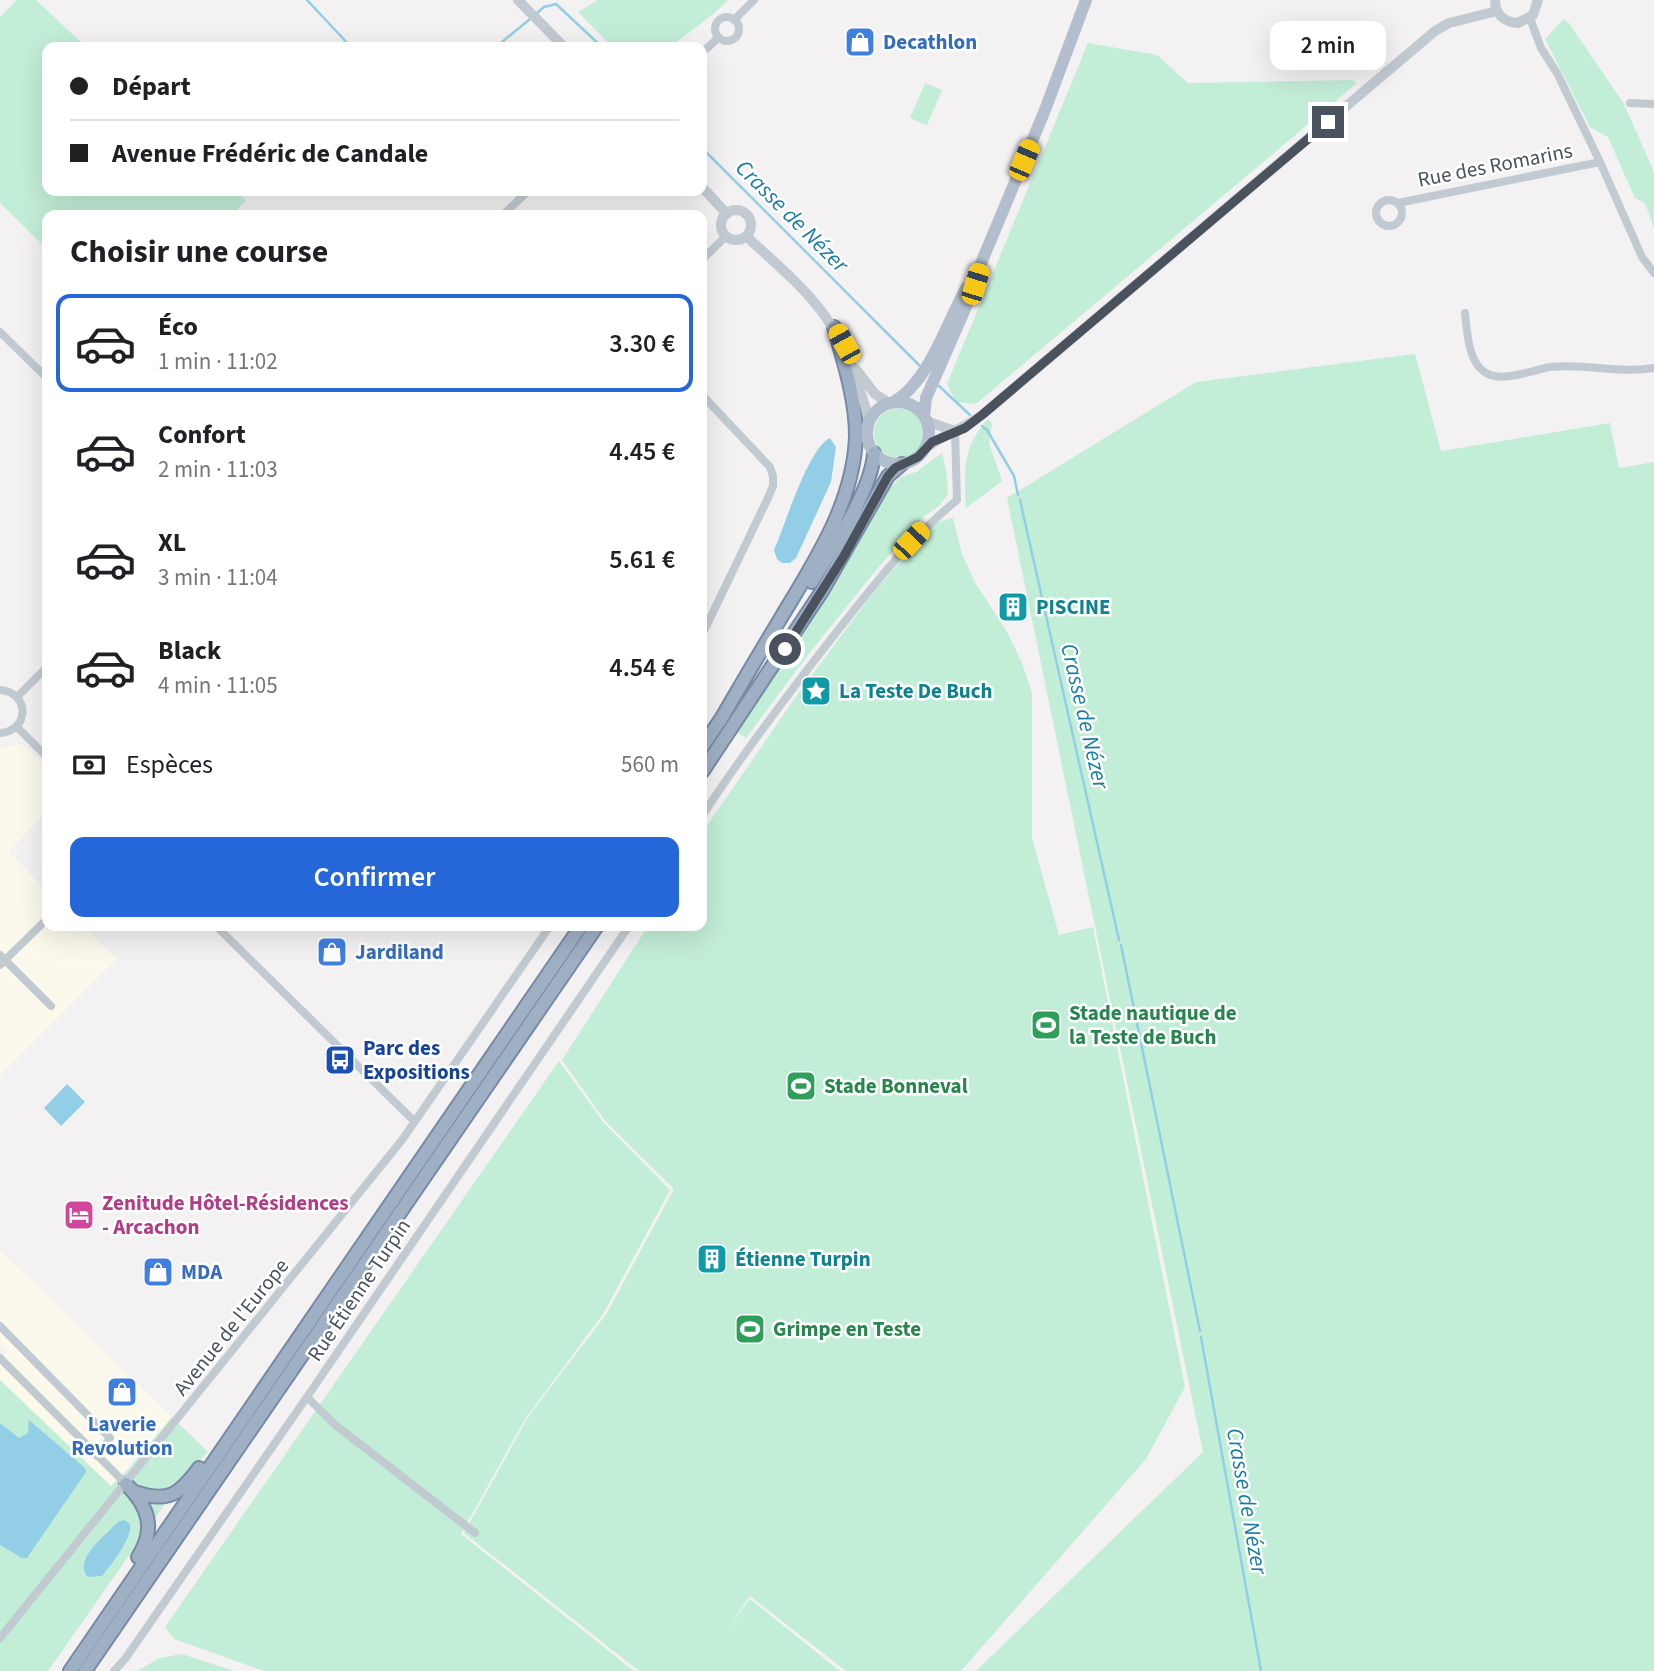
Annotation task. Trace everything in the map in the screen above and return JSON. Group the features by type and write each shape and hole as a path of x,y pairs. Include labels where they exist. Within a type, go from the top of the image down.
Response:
{"highway":[{"path":"719,721 804,580 845,495 854,457 855,416 834,327"},
{"path":"707,739 787,621 832,548 869,476 874,453"},
{"path":"707,764 822,592 883,483 895,468 902,464"},
{"path":"70,1671 578,931"},
{"path":"85,1671 594,931"},
{"path":"130,1488 159,1498 176,1493 186,1486 206,1459 235,1430"},
{"path":"95,1633 146,1545 149,1534 147,1515 130,1488"}],"main road":[{"path":"982,261 926,368 912,388 878,410 869,425 867,434 874,453 882,460 902,464 918,457 926,448 929,435 925,418 926,398 1045,110 1086,0"},
{"path":"892,402 912,405 925,418"}],"street":[{"path":"518,0 559,42"},
{"path":"734,20 754,0"},
{"path":"926,448 967,426 999,401 1435,31 1448,23 1496,5 1500,16 1511,22 1524,21 1536,10 1538,0"},
{"path":"727,17 739,26 737,36 728,41 718,38 715,27 719,20 727,17"},
{"path":"1530,18 1541,48 1557,74 1600,162 1642,257 1654,273"},
{"path":"707,48 718,38"},
{"path":"1630,103 1654,104"},
{"name":"Rue des Romarins","path":"1398,203 1600,162"},
{"path":"707,192 727,214"},
{"path":"508,210 523,196"},
{"path":"741,211 749,218 751,227 746,236 738,240 726,236 721,227 727,214 741,211"},
{"path":"707,255 726,236"},
{"path":"746,236 804,290 834,327 852,364 867,407 869,425"},
{"path":"1465,313 1474,359 1481,369 1490,375 1504,376 1564,366 1628,370 1654,368"},
{"path":"0,332 42,373"},
{"path":"852,364 874,394 892,402"},
{"path":"707,400 766,460 774,477 768,499 707,625"},
{"path":"925,418 955,431"},
{"path":"707,808 754,738 881,576 921,531 957,500 955,431"},
{"path":"18,696 42,672"},
{"path":"0,690 10,691 18,696 23,708 23,715 17,727 10,732 0,733"},
{"path":"17,727 42,752"},
{"path":"42,924 2,960 51,1006"},
{"path":"221,931 414,1121"},
{"name":"Avenue de l'Europe","path":"0,1638 130,1488 402,1140 547,931"},
{"name":"Rue Étienne Turpin","path":"114,1671 307,1397 626,931"},
{"path":"0,1326 110,1438 97,1456"},
{"path":"0,1358 130,1488"},
{"path":"307,1397 334,1424 475,1533"}],"shaded area":[{"path":"22,744 42,764 42,816 9,852 42,886 42,931 88,931 117,959 0,1076 0,748"},
{"path":"0,1250 172,1417 111,1487 0,1380 0,1358 6,1351 0,1344"}],"green space":[{"path":"17,0 36,0 81,42 42,42 42,196 242,196 246,200 237,210 42,210 42,244 0,203 0,17"},
{"path":"598,0 728,0 677,42 608,42 578,12"},
{"path":"1564,19 1624,104 1654,172 1654,228 1645,203 1635,198 1608,137 1590,127 1545,39"},
{"path":"1088,43 1157,55 1188,83 1352,80 1357,83 976,404 956,402 947,384"},
{"path":"925,83 942,90 927,125 910,118"},
{"path":"1415,354 1441,451 1610,423 1619,468 1654,462 1654,1671 976,1671 1203,1452 1007,498 1196,382"},
{"path":"899,408 916,416 924,433 916,450 899,458 882,450 874,433 882,416"},
{"path":"988,419 992,424 989,443 1002,481 966,508 966,461 973,440"},
{"path":"942,453 948,494 939,506 923,517 877,569 746,738 735,731 844,567 883,495 901,477 916,472"},
{"path":"953,518 962,554 976,584 1007,632 1022,663 1032,693 1032,838 1059,935 1093,927 1185,1387 1146,1459 961,1671 846,1671 750,1596 729,1626 750,1599 840,1671 639,1671 464,1533 528,1417 607,1313 674,1189 606,1122 562,1060 645,931 707,931 707,826 797,695 873,593 934,523"},
{"path":"559,1061 604,1123 670,1190 603,1314 525,1419 461,1534 634,1671 264,1671 174,1639 165,1627"},
{"path":"0,1380 111,1486 128,1470 172,1417 208,1452 179,1484 48,1671 0,1671"},
{"path":"182,1654 234,1671 137,1671 160,1658"}],"water":[{"path":"830,438 836,447 831,482 796,558 790,563 782,563 777,559 774,550 807,468 822,444"},
{"path":"67,1084 85,1102 61,1126 44,1108"},
{"path":"29,1420 85,1468 86,1472 27,1558 22,1558 0,1545 0,1423 19,1438 28,1433"},
{"path":"124,1520 130,1524 130,1530 120,1551 102,1576 88,1577 84,1563 92,1548 118,1522"}],"waterway":[{"name":"Crasse de Nézer","path":"307,0 346,42"},
{"name":"Crasse de Nézer","path":"537,13 544,7 556,4 597,42"},
{"name":"Crasse de Nézer","path":"502,42 530,19"},
{"name":"Crasse de Nézer","path":"707,153 919,365"},
{"name":"Crasse de Nézer","path":"939,386 970,415"},
{"name":"Crasse de Nézer","path":"982,426 1014,476 1018,495"},
{"name":"Crasse de Nézer","path":"1020,500 1119,940"},
{"name":"Crasse de Nézer","path":"1121,945 1200,1331"},
{"name":"Crasse de Nézer","path":"1201,1337 1261,1671"}],"place":[{"name":"Decathlon","path":"860,42"},
{"name":"PISCINE","path":"1013,607"},
{"name":"La Teste De Buch","path":"816,691"},
{"name":"Jardiland","path":"332,952"},
{"name":"Stade nautique de la Teste de Buch","path":"1046,1025"},
{"name":"Parc des Expositions","path":"340,1060"},
{"name":"Stade Bonneval","path":"801,1086"},
{"name":"Zenitude Hôtel-Résidences - Arcachon","path":"79,1215"},
{"name":"Étienne Turpin","path":"712,1259"},
{"name":"MDA","path":"158,1272"},
{"name":"Grimpe en Teste","path":"750,1329"},
{"name":"Laverie Revolution","path":"122,1392"}],"route":[{"path":"785,649 844,556 883,483 895,468 911,462 932,442 965,428 982,415 1328,122"}]}
